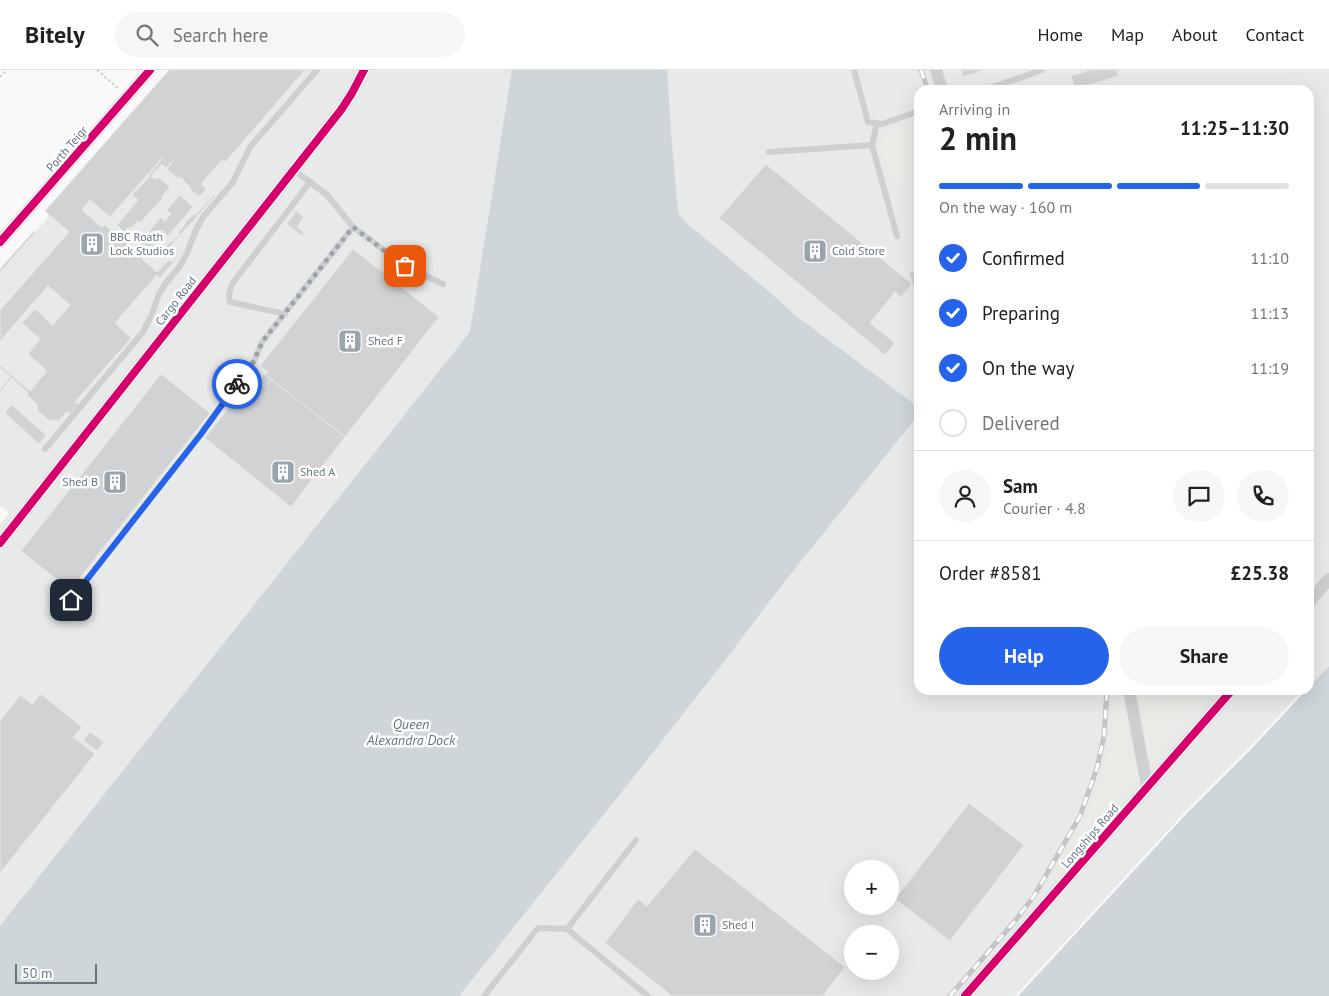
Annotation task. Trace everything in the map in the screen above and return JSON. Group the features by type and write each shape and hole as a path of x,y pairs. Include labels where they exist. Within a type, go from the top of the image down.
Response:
{"street":[{"name":"Porth Teigr","path":"0,242 150,70"},
{"name":"Cargo Road","path":"0,543 348,101 364,70"},
{"path":"936,70 940,85"},
{"path":"1314,596 1329,579"},
{"path":"1130,695 1147,786"},
{"name":"Longships Road","path":"965,996 1228,695"}],"lane":[{"path":"45,448 138,339 149,320 159,294 184,258 203,217 233,182 250,147 317,70"},
{"path":"854,70 868,122 882,124 914,113"},
{"path":"998,85 1042,70"},
{"path":"877,123 872,145 897,236"},
{"path":"769,152 872,145"},
{"path":"294,170 327,195 353,227 405,266 443,284"},
{"path":"285,314 230,302 230,294 232,284 310,182"},
{"path":"71,600 201,434 254,361 262,342 353,227"},
{"path":"568,929 636,840"},
{"path":"484,996 538,928 568,929 648,996"}],"path":[{"path":"0,77 7,70"},
{"path":"97,70 118,88"}],"shaded area":[{"path":"169,70 1329,70 1329,666 1314,682 1314,85 914,85 914,695 1301,695 1186,814 1018,996 0,996 0,524 9,513 0,506 0,269 48,218 49,214 45,211"},
{"path":"914,122 914,196 897,181 886,167 882,149 882,138"},
{"path":"1319,532 1327,554 1314,576 1314,540"},
{"path":"1115,695 1150,695 1162,704 1179,695 1211,695 1044,889 1085,821 1110,749"}],"water":[{"name":"Queen Alexandra Dock","path":"512,70 667,70 678,213 684,221 795,315 913,403 914,420 781,586 632,779 459,996 0,996 0,926 470,332"},
{"path":"1329,666 1329,996 1018,996 1186,814 1301,695 1314,695 1314,682"}],"pier":[{"path":"1298,695 1301,695 1186,814 1018,996 1015,996 1184,813"}],"building":[{"name":"BBC Roath Lock Studios","path":"169,70 305,70 228,159 225,162 222,160 201,184 206,189 200,196 190,189 180,177 179,179 167,169 171,162 166,168 162,164 151,176 156,180 158,177 170,187 161,197 163,198 140,223 138,221 130,229 128,227 124,232 117,225 138,200 132,195 150,176 164,156 110,217 90,200 82,210 102,227 105,225 157,272 170,259 172,262 178,257 160,278 157,275 115,323 131,338 75,402 79,404 70,414 67,411 58,422 56,420 50,421 38,411 37,404 12,378 0,392 0,389 11,377 0,368 0,365 30,391 47,371 28,354 40,339 22,323 35,309 53,325 70,305 48,286 0,341 0,310 69,232 45,211"},
{"path":"961,70 984,70 963,77"},
{"path":"1090,70 1117,70 1119,76 1089,85 1074,85 1071,76"},
{"name":"Cold Store","path":"766,164 912,284 901,297 895,292 870,323 895,343 885,355 719,218"},
{"name":"BBC Roath Lock Studios","path":"215,194 159,259 162,254 161,252 180,234 178,233 185,223"},
{"name":"BBC Roath Lock Studios","path":"180,195 193,207 168,236 162,230 155,239 157,241 147,249 140,243 161,217 165,221 171,214 167,210"},
{"path":"296,211 304,217 297,227 304,233 302,236 287,224"},
{"path":"34,231 35,233 0,272 0,269"},
{"name":"Shed F","path":"353,249 439,317 345,437 265,375 268,372 260,366"},
{"path":"914,271 914,290 909,273"},
{"name":"Shed B","path":"161,374 210,413 70,590 21,551"},
{"name":"Shed A","path":"264,374 345,437 291,507 205,438 254,376 259,381"},
{"path":"12,405 46,435 39,444 5,413"},
{"path":"41,694 82,727 73,737 95,754 0,873 0,721 20,695 32,704"},
{"path":"90,732 104,742 97,751 83,740"},
{"path":"969,803 1024,845 950,941 899,902 899,894"},
{"name":"Shed I","path":"695,849 844,966 844,968 823,996 672,996 605,943 638,899 647,906"}],"railway":[{"path":"921,70 926,85"},
{"path":"950,996 1015,921 1034,896 1080,816 1097,768 1104,736 1107,695"}],"cycle path":[{"path":"0,242 150,70"},
{"path":"0,543 341,110 364,70"},
{"path":"965,996 1228,695"}],"way so far":[{"path":"237,384 254,361 262,342 353,227 405,266"}],"place":[{"name":"BBC Roath Lock Studios","path":"92,244"},
{"name":"Cold Store","path":"815,251"},
{"name":"Shed F","path":"350,341"},
{"name":"Shed A","path":"283,472"},
{"name":"Shed B","path":"115,482"},
{"name":"Shed I","path":"705,925"}],"route":[{"path":"71,600 201,434 237,384"}]}
